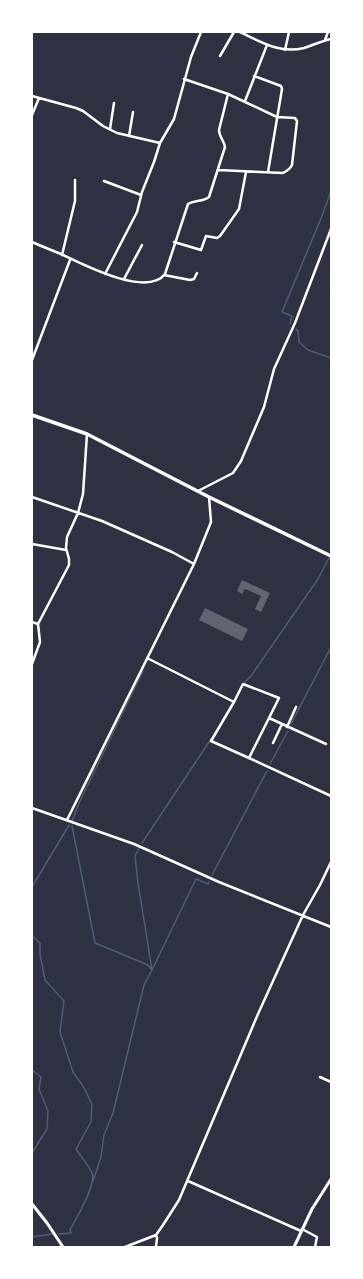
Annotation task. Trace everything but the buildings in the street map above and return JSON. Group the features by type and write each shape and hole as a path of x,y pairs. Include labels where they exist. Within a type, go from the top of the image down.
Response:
{"main road":[{"path":"32,416 87,434 197,492 331,556"}],"street":[{"path":"105,274 137,212 141,195 160,143 174,119 184,79 201,32"},
{"path":"220,56 234,32"},
{"path":"240,32 267,45 285,50 304,48 331,38"},
{"path":"285,50 289,32"},
{"path":"325,40 328,32"},
{"path":"245,101 267,45"},
{"path":"254,76 281,87 268,172"},
{"path":"184,79 228,94 277,117 292,118 296,120 297,127 295,133 292,165 283,173 218,170"},
{"path":"32,242 70,260 105,274 132,281 146,282 160,279 164,275 188,204 192,201 207,199 209,197 225,147 219,135 219,130 228,94"},
{"path":"32,96 76,108 110,130 160,143"},
{"path":"32,115 39,98"},
{"path":"110,130 114,104"},
{"path":"129,136 133,112"},
{"path":"174,242 201,250 206,236 217,238 220,236 239,209 246,172"},
{"path":"62,255 75,201 75,180"},
{"path":"104,181 141,195"},
{"path":"197,492 233,473 241,461 264,407 274,369 331,229"},
{"path":"124,279 142,245"},
{"path":"32,360 70,260"},
{"path":"164,275 190,280 194,279 196,273"},
{"path":"32,664 40,642 38,624 68,565 69,558 66,550 67,537 78,513 83,494 87,434"},
{"path":"32,497 125,530 194,564"},
{"path":"67,820 194,564 211,522 209,498"},
{"path":"32,544 66,550"},
{"path":"32,622 38,624"},
{"path":"148,658 234,702"},
{"path":"249,758 279,698 243,684 211,741 331,796"},
{"path":"287,726 296,707"},
{"path":"269,718 326,744"},
{"path":"273,743 282,724"},
{"path":"32,808 134,844 219,882 331,927"},
{"path":"125,1247 156,1235 179,1200 258,1014 303,915 331,862"},
{"path":"320,1077 331,1082"},
{"path":"294,1247 312,1209 331,1179"},
{"path":"188,1181 318,1237 315,1247"},
{"path":"32,1204 47,1222 63,1247"},
{"path":"156,1235 156,1247"}],"waterway":[{"path":"290,324 292,316 282,312 331,191"},
{"path":"331,289 331,293"},
{"path":"296,329 298,331 299,342 308,350 331,358"},
{"path":"245,682 251,676 318,579 329,558"},
{"path":"291,724 331,647"},
{"path":"72,821 79,803 143,671"},
{"path":"270,764 288,731"},
{"path":"142,843 211,739"},
{"path":"212,875 267,771"},
{"path":"32,887 69,825"},
{"path":"72,826 95,943 148,965 152,970 196,879 208,884 209,882"},
{"path":"93,1181 101,1157 104,1135 113,1113 144,985 152,970 135,856 139,848"},
{"path":"32,936 40,943 40,954 45,980 64,1001 60,1032 73,1072 83,1086 92,1104 91,1122 76,1149 92,1173 92,1185 70,1230 71,1233 58,1234"},
{"path":"32,1070 41,1077 39,1089 48,1111 47,1129 32,1153"},
{"path":"32,1237 52,1234"}]}
